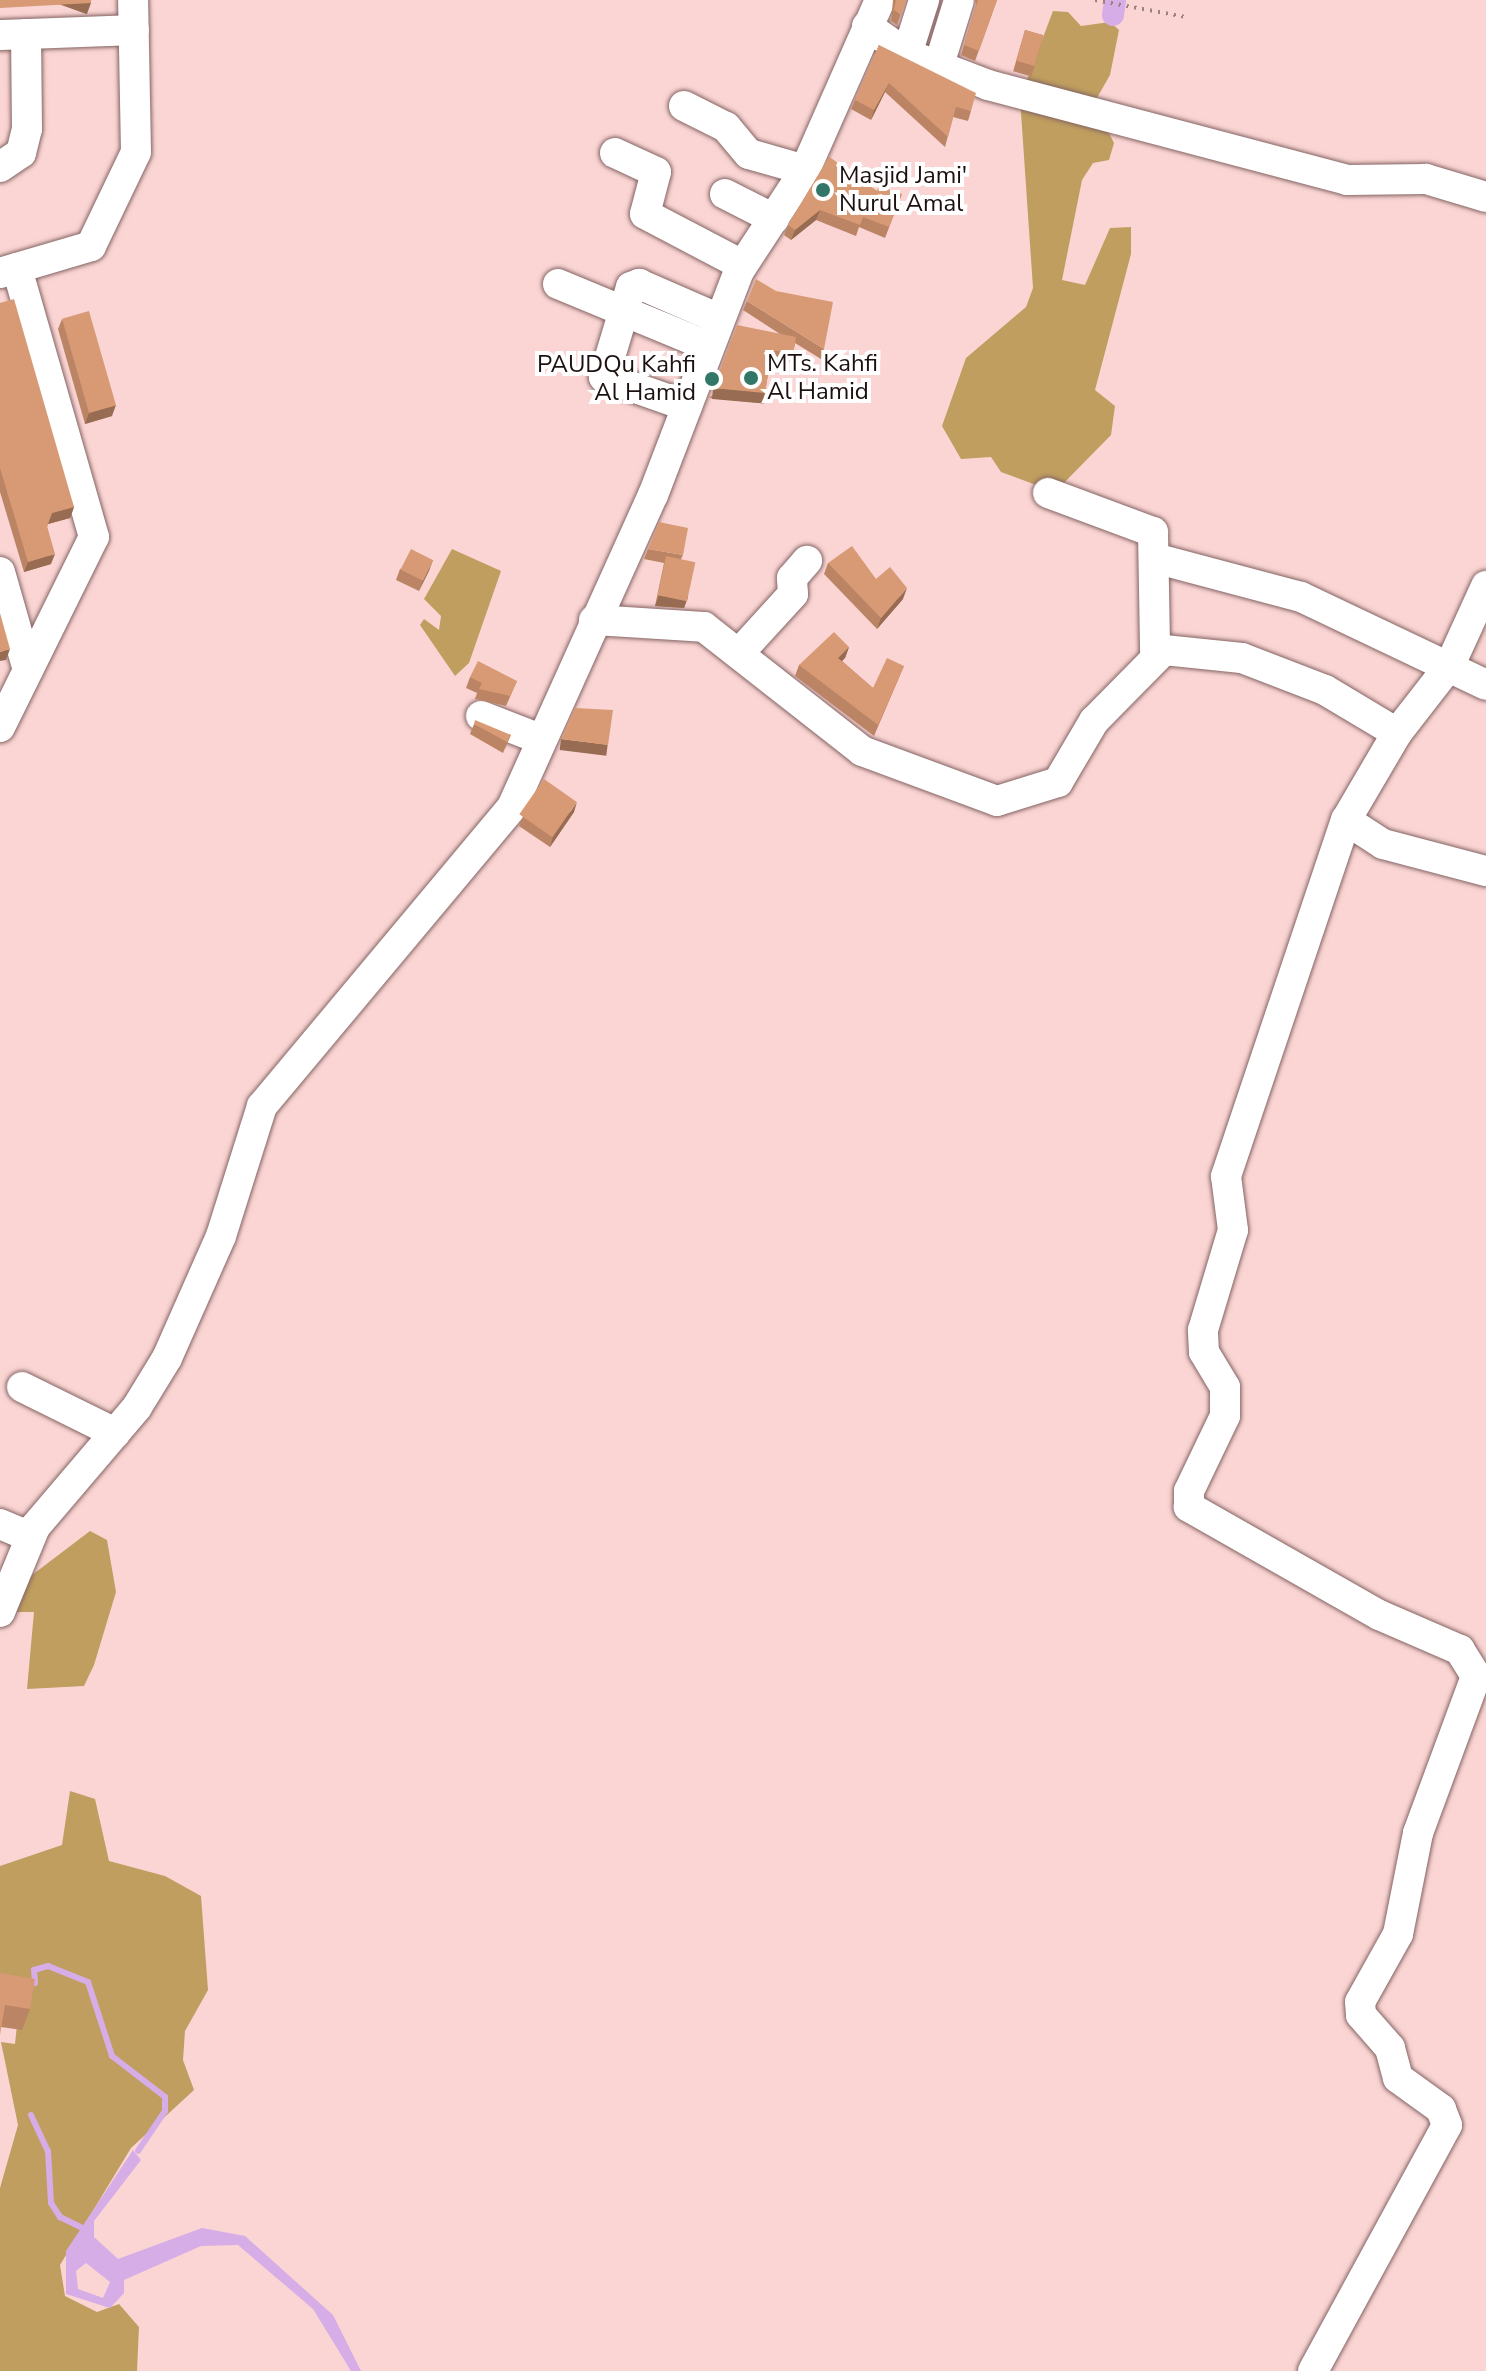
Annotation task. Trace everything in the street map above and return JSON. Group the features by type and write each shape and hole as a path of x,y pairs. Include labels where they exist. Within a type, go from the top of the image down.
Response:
{"street":[{"path":"907,54 924,0"},
{"path":"938,68 959,0"},
{"path":"0,1612 30,1537 149,1389 183,1324 221,1236 262,1106 512,807 687,406 742,265 805,170 874,13 907,54 938,68 1347,180 1440,181 1486,197"},
{"path":"0,167 21,153 27,129 13,34 134,15 136,152 91,246 8,270 94,537 0,727"},
{"path":"684,106 726,127 749,154 805,170"},
{"path":"615,153 656,172 645,214 742,265"},
{"path":"725,194 774,219"},
{"path":"558,284 624,312 714,333"},
{"path":"624,312 606,381 687,406"},
{"path":"594,620 704,627 741,651 862,751 1008,800 1058,782 1094,721 1155,652 1158,541 1143,524 1048,493"},
{"path":"1158,559 1301,597 1450,665 1486,685"},
{"path":"741,651 793,594 792,578 807,561"},
{"path":"0,572 28,670"},
{"path":"1313,2371 1447,2125 1441,2109 1398,2078 1390,2048 1361,2015 1360,2002 1398,1934 1418,1833 1476,1676 1460,1650 1223,1531 1187,1499 1225,1416 1225,1387 1202,1340 1233,1230 1226,1176 1346,820 1397,733 1450,665 1486,586"},
{"path":"1155,652 1242,658 1325,690 1397,733"},
{"path":"481,716 540,739"},
{"path":"1346,820 1383,844 1486,871"},
{"path":"22,1387 115,1433"},
{"path":"0,1524 30,1537"}],"path":[{"path":"1095,0 1186,17"}],"shaded area":[{"path":"1053,11 1068,12 1081,26 1110,22 1119,30 1110,75 1094,103 1114,143 1109,160 1093,163 1082,180 1062,280 1085,285 1110,228 1131,227 1131,254 1095,390 1115,406 1111,435 1055,492 1001,472 991,457 961,459 942,426 966,358 1026,307 1033,288 1020,98"},
{"path":"452,549 501,571 469,663 455,676 420,625 424,619 439,630 441,616 424,599"},
{"path":"90,1531 107,1540 116,1592 94,1665 84,1686 27,1689 34,1612 9,1612 15,1588"},
{"path":"70,1791 95,1799 109,1861 165,1876 201,1896 208,1990 185,2031 183,2060 194,2090 131,2148 60,2265 65,2296 97,2312 119,2304 139,2327 137,2371 0,2371 0,2188 18,2125 1,2042 15,2044 20,1996 0,1990 0,1866 62,1845"},
{"path":"133,2150 141,2160 94,2221 94,2237 118,2259 202,2228 245,2236 333,2315 361,2371 351,2371 313,2309 238,2245 201,2246 124,2280 124,2293 110,2308 66,2294 66,2251","holes":["86,2263 110,2282 103,2298 78,2289 76,2271"]}],"building":[{"path":"0,0 91,0 91,3 0,8"},
{"path":"896,0 906,0 901,15 894,10"},
{"path":"978,0 997,0 979,51 964,45"},
{"path":"1025,30 1043,35 1034,66 1016,61"},
{"path":"879,45 976,93 971,111 956,107 948,137 889,83 874,110 855,100"},
{"path":"829,157 877,191 879,186 902,194 889,227 863,217 860,225 820,210 795,230 788,225"},
{"path":"756,279 776,291 833,302 824,349 747,301"},
{"path":"14,299 74,507 52,513 47,526 55,554 28,562 0,468 0,303"},
{"path":"89,311 116,405 89,413 62,319"},
{"path":"737,325 796,337 793,354 772,350 765,393 713,388"},
{"path":"659,522 688,528 683,555 648,549"},
{"path":"852,546 876,579 890,567 907,588 881,618 828,563"},
{"path":"411,549 433,560 423,581 401,569"},
{"path":"666,556 695,562 687,601 658,595"},
{"path":"0,613 10,649 0,652"},
{"path":"834,632 849,647 838,658 873,688 887,658 904,666 878,725 799,665"},
{"path":"478,661 517,681 510,696 479,689 482,683 470,677"},
{"path":"575,708 613,710 608,745 561,739"},
{"path":"475,720 511,735 507,742 474,724"},
{"path":"544,779 577,802 552,837 519,814"},
{"path":"0,1973 35,1979 30,2009 5,2005 0,2035"}],"waterway":[{"path":"1113,15 1115,0"},
{"path":"35,1983 34,1970 48,1966 88,1982 112,2056 165,2097 165,2111 138,2151"},
{"path":"31,2115 48,2151 51,2203 60,2217 85,2229"}],"place":[{"name":"Masjid Jami' Nurul Amal","path":"823,190"},
{"name":"MTs. Kahfi Al Hamid","path":"751,378"},
{"name":"PAUDQu Kahfi Al Hamid","path":"712,379"}]}
